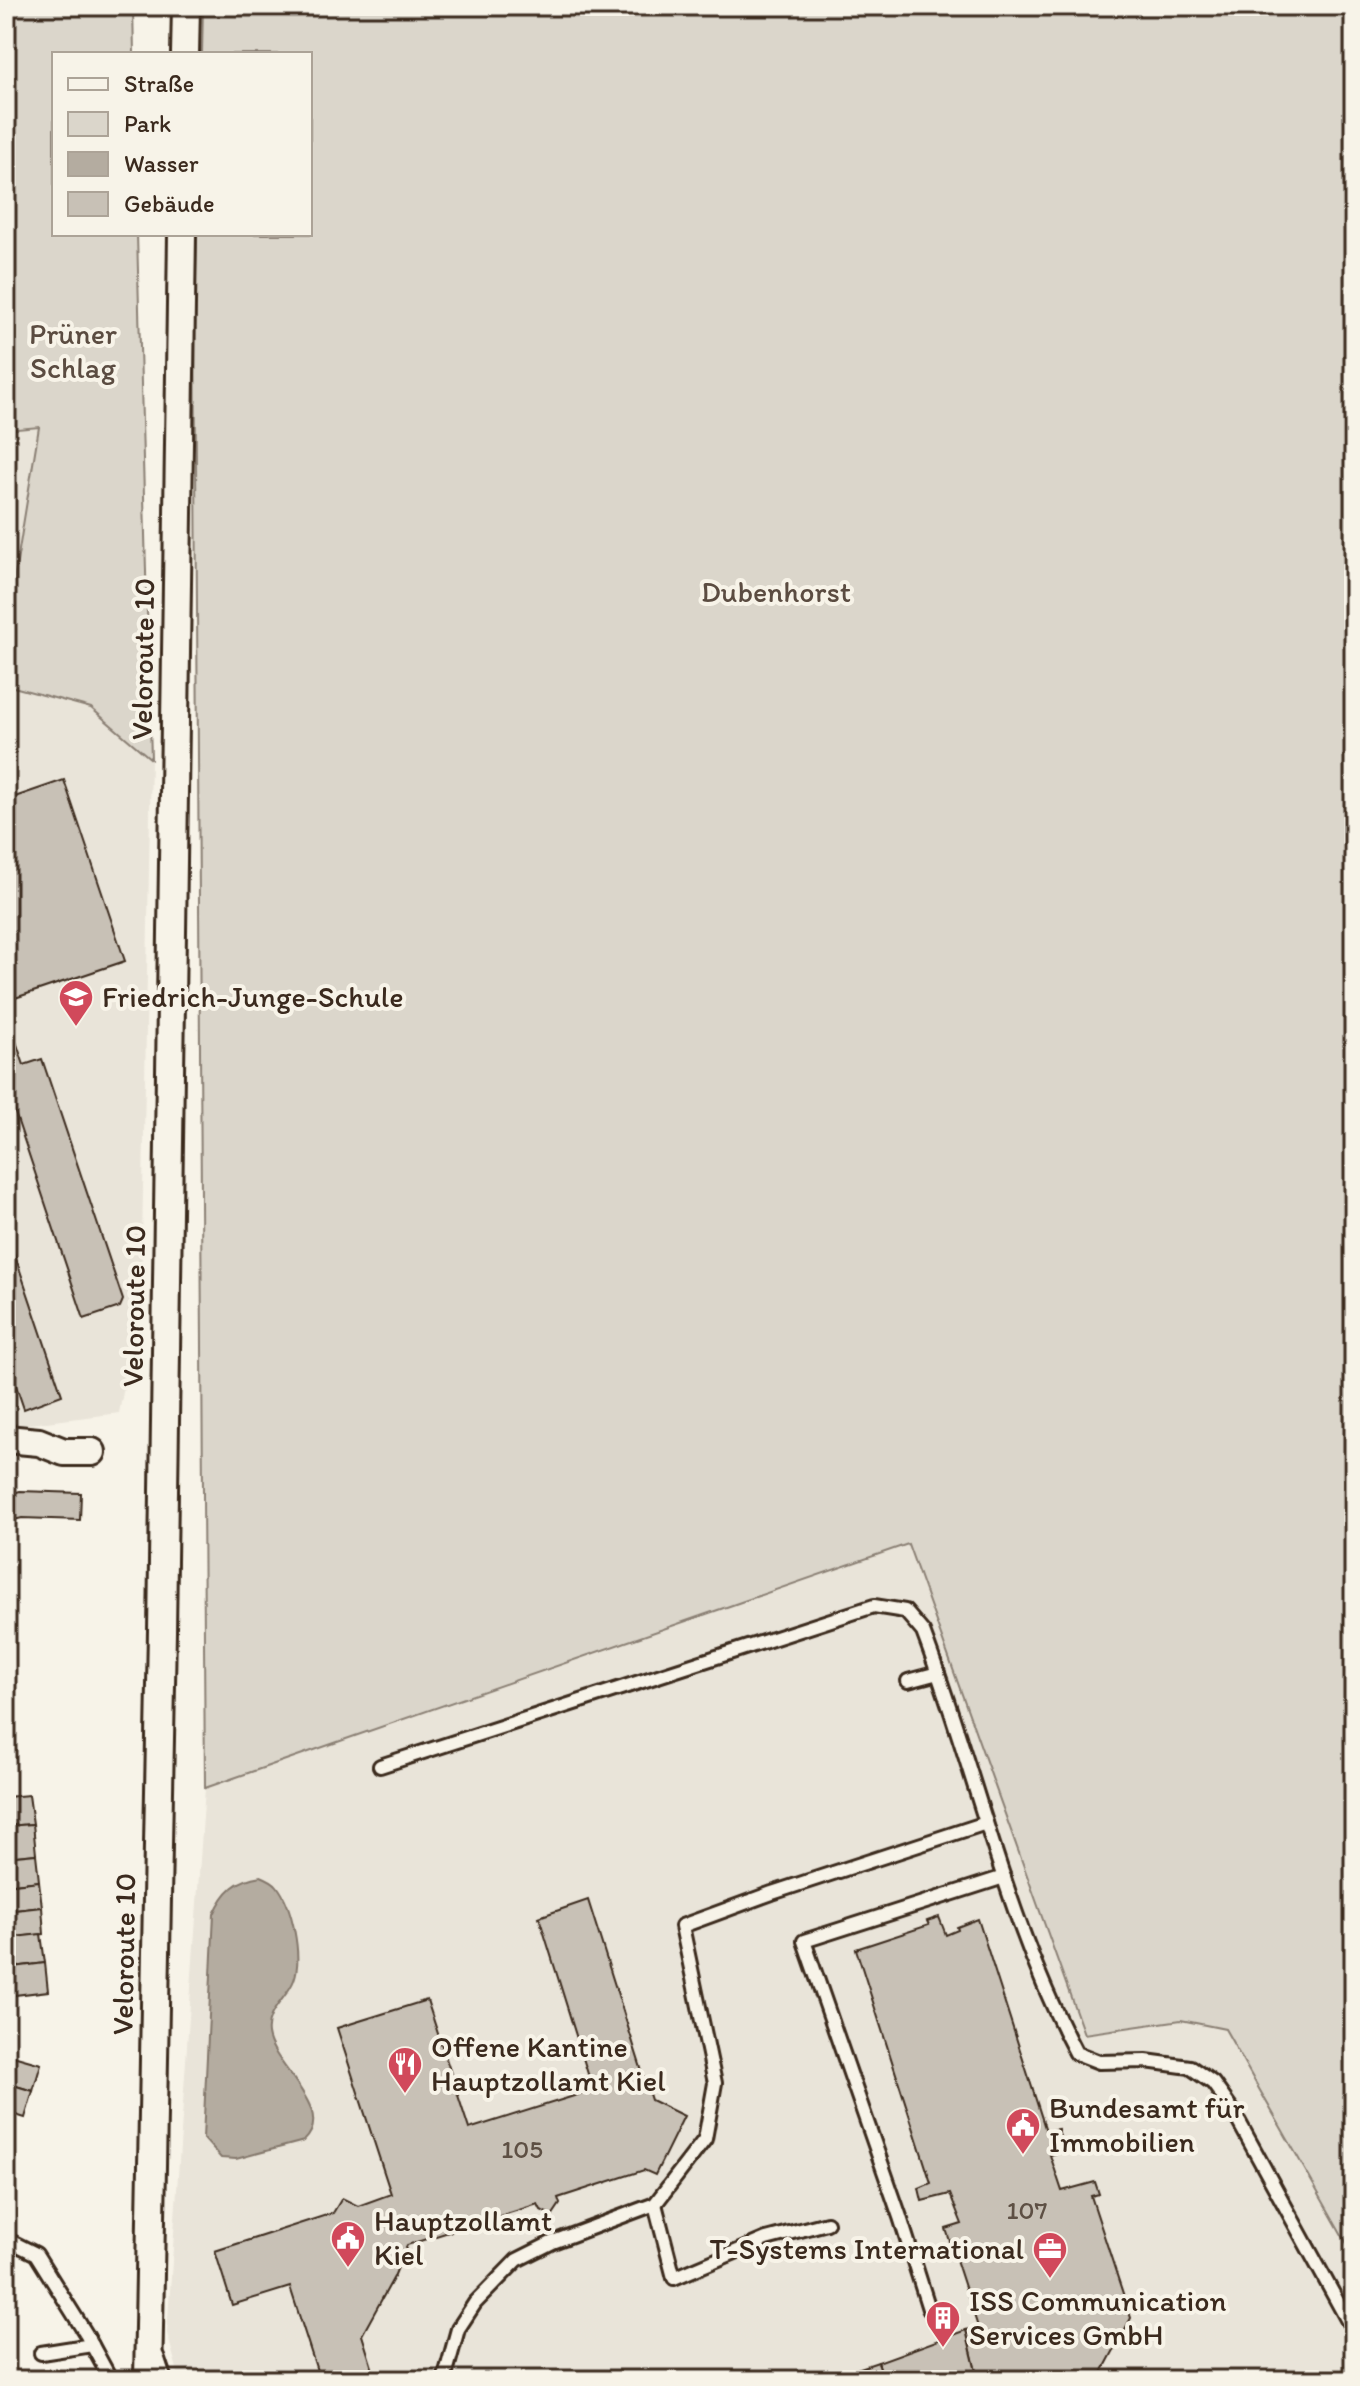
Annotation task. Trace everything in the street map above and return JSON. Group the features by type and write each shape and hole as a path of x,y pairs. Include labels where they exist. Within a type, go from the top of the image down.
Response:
{"street":[{"path":"185,52 186,6"},
{"name":"Veloroute 10","path":"148,2380 182,236"},
{"path":"6,1439 39,1442 64,1452 92,1452"}],"lane":[{"path":"380,1766 874,1606 905,1611 923,1632 1004,1877 1054,2011 1076,2053 1099,2062 1146,2061 1190,2067 1213,2083 1233,2111 1354,2332"},
{"path":"908,1681 938,1673"},
{"path":"444,2380 458,2329 475,2303 517,2260 553,2242 655,2204 705,2139 715,2083 682,1926 986,1823"},
{"path":"929,2309 804,1941 1004,1877"},
{"path":"655,2204 674,2278 766,2239 827,2223"},
{"path":"6,2239 36,2254 111,2380"},
{"path":"149,2334 165,2380"},
{"path":"41,2353 92,2345"}],"shaded area":[{"path":"40,426 6,630 6,430"},
{"name":"Friedrich-Junge-Schule","path":"6,685 91,708 151,759 141,1298 119,1413 6,1427"},
{"path":"908,1544 1083,2033 1182,2020 1225,2029 1354,2256 1354,2380 180,2380 167,2333 205,1788"}],"green space":[{"name":"Prüner Schlag","path":"6,6 133,6 134,52 52,52 52,236 137,236 151,759 91,708 6,685 6,630 39,427 6,430"},
{"name":"Dubenhorst","path":"203,6 1354,6 1354,2256 1225,2029 1181,2020 1084,2034 908,1544 205,1788 197,236 312,236 312,52 202,52"}],"water":[{"path":"261,1876 277,1886 282,1895 297,1945 294,1980 273,2012 268,2034 280,2060 308,2102 313,2116 312,2129 304,2141 236,2159 221,2158 203,2138 214,1914 222,1898 232,1888 245,1880"}],"building":[{"path":"64,780 125,961 6,1001 6,800"},
{"path":"6,1012 24,1065 42,1059 123,1300 120,1307 84,1319 11,1101 6,1103"},
{"path":"6,1229 62,1395 24,1409 6,1356"},
{"path":"20,1491 81,1493 80,1520 22,1518 6,1522 6,1495"},
{"path":"29,1795 33,1824 6,1826 6,1797"},
{"path":"33,1824 36,1854 6,1857 6,1826"},
{"path":"36,1854 39,1881 6,1885 6,1857"},
{"path":"39,1881 42,1907 6,1911 6,1885"},
{"path":"588,1900 651,2100 684,2116 655,2175 644,2170 558,2198 560,2204 552,2216 541,2210 538,2204 407,2245 394,2277 362,2335 376,2380 320,2380 290,2287 232,2305 215,2251 333,2213 342,2198 358,2206 391,2194 337,2028 427,2000 469,2129 593,2090 539,1917"},
{"path":"42,1907 44,1934 7,1938 6,1911"},
{"path":"939,1917 946,1935 978,1919 1046,2131 1058,2129 1064,2151 1050,2155 1062,2191 1095,2182 1099,2194 1091,2196 1131,2318 1098,2380 978,2380 966,2330 978,2327 946,2229 962,2224 950,2194 922,2201 919,2188 931,2183 856,1949 929,1925 927,1921"},
{"path":"41,1934 45,1963 6,1968 6,1938"},
{"path":"45,1963 48,1991 6,1996 6,1968"},
{"path":"6,2054 41,2064 33,2091 6,2083"},
{"path":"6,2083 33,2091 25,2118 6,2112"},
{"path":"6,2112 14,2115 6,2142"},
{"name":"ISS Communication Services GmbH","path":"966,2330 978,2380 884,2380 878,2362"},
{"path":"878,2362 884,2380 824,2380"}],"place":[{"name":"Friedrich-Junge-Schule","path":"76,1028"},
{"name":"Offene Kantine Hauptzollamt Kiel","path":"405,2095"},
{"name":"Bundesamt für Immobilien","path":"1023,2156"},
{"name":"Hauptzollamt Kiel","path":"348,2269"},
{"name":"T-Systems International","path":"1050,2280"},
{"name":"ISS Communication Services GmbH","path":"943,2349"}]}
